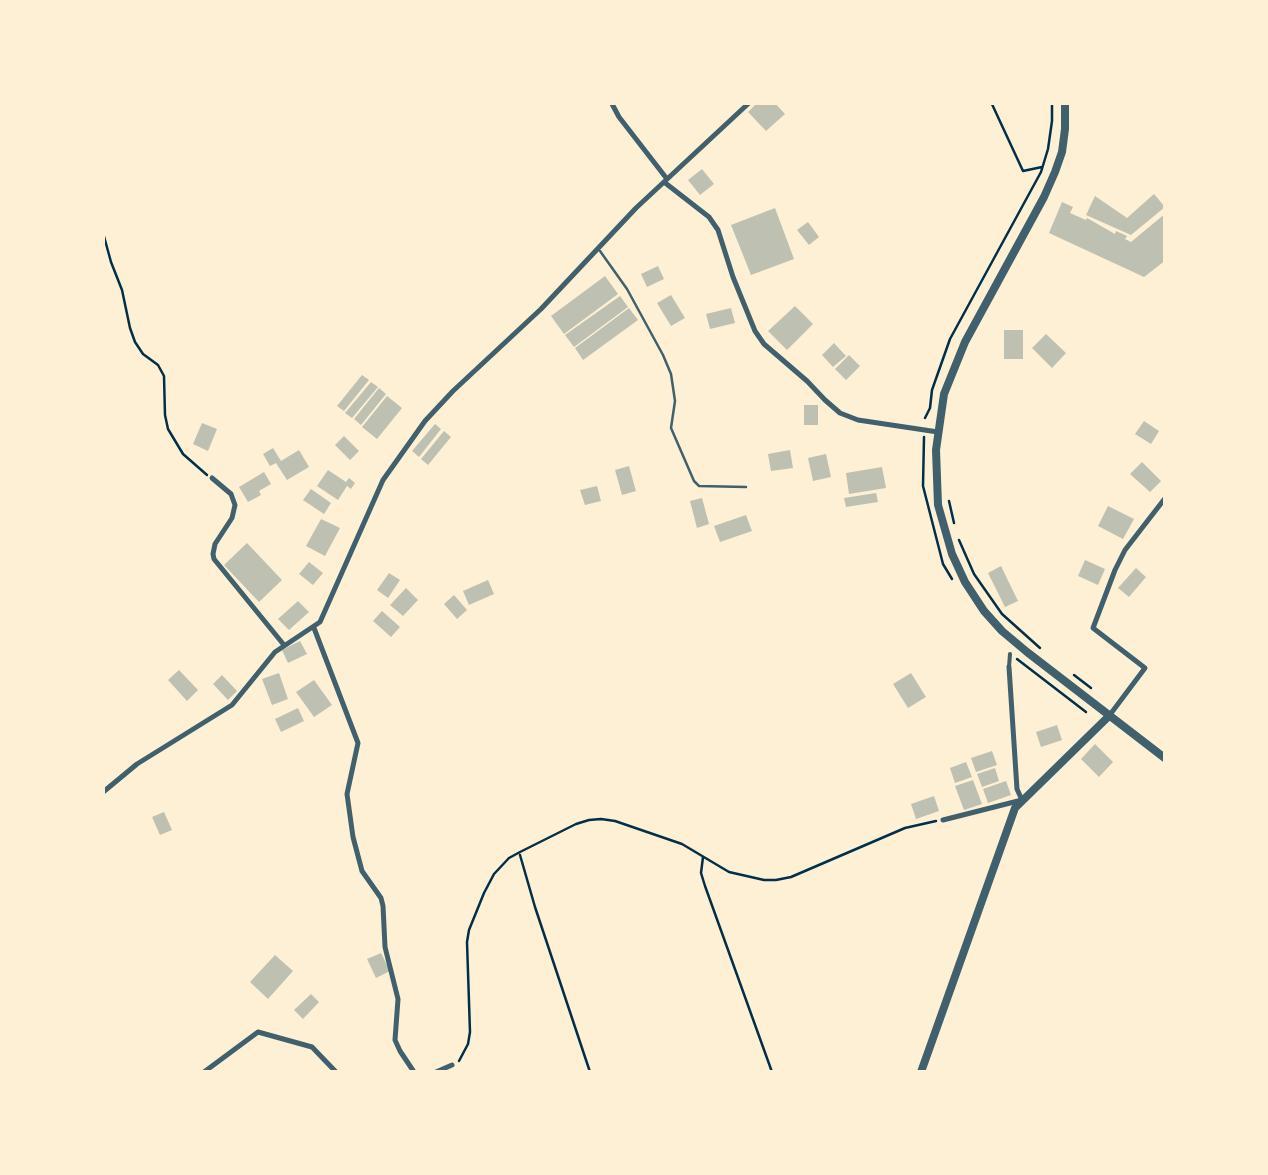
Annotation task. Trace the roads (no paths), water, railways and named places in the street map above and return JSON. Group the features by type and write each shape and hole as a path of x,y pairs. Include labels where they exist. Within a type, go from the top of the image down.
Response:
{"street":[{"path":"612,102 619,118 665,181 718,230 755,331 764,344 840,412 858,420 938,432"},
{"path":"102,793 137,764 232,705 267,661 320,622 382,480 426,421 665,181 750,102"},
{"path":"1065,102 1062,152 1044,197 954,366 944,394 938,432 938,505 952,554 984,611 1002,631 1166,759"},
{"path":"212,478 231,494 236,505 215,544 214,560 284,645"},
{"path":"921,1072 1014,811 1110,716 1145,668 1093,628 1125,550 1166,497"},
{"path":"314,628 358,743 347,794 353,837 362,871 383,906 385,947 398,999 396,1040 414,1072"},
{"path":"1010,654 1017,789 1022,800"},
{"path":"943,820 1022,800"},
{"path":"204,1072 258,1032 312,1047 336,1072"},
{"path":"436,1072 452,1066"}],"lane":[{"path":"598,248 626,289 671,374 675,401 671,428 694,481 699,486 746,487"}]}
